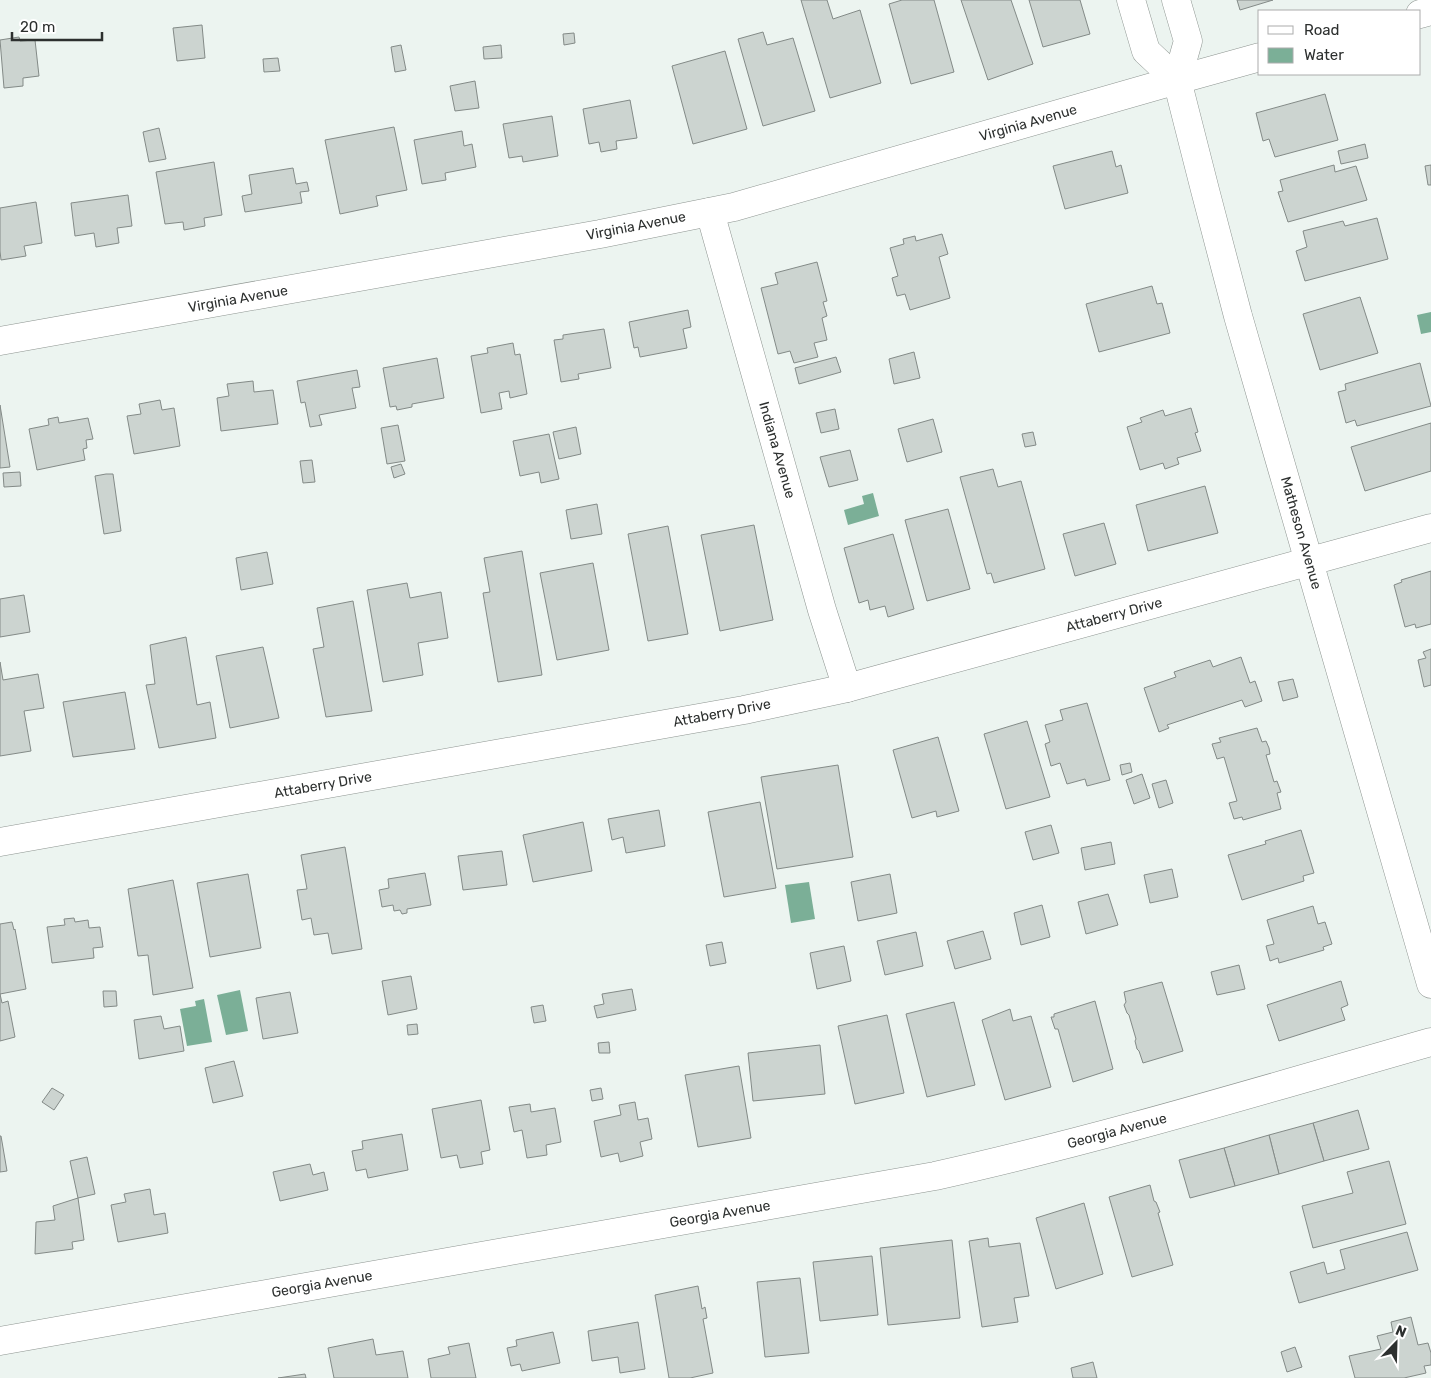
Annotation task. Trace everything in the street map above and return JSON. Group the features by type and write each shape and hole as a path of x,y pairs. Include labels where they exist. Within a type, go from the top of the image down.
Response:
{"street":[{"path":"1131,0 1146,51 1177,80 1188,41 1176,0"},
{"name":"Virginia Avenue","path":"0,341 600,234 734,207 1258,59"},
{"name":"Matheson Avenue","path":"1177,80 1237,310 1431,984"},
{"name":"Indiana Avenue","path":"710,212 822,610 847,688"},
{"name":"Attaberry Drive","path":"0,842 744,710 847,688 1431,528"},
{"name":"Georgia Avenue","path":"0,1341 935,1176 1043,1151 1431,1042"}],"water":[{"path":"1431,312 1431,332 1421,334 1417,315"},
{"path":"873,493 879,516 848,525 844,510 864,504 862,496"},
{"path":"809,882 815,919 791,923 785,885"},
{"path":"240,990 248,1031 226,1035 217,995"},
{"path":"204,999 212,1042 187,1046 180,1009 196,1006 195,1001"}],"building":[{"path":"801,0 827,0 833,19 860,10 881,83 830,98"},
{"path":"902,0 934,0 954,72 911,84 889,4"},
{"path":"961,0 1011,0 1033,64 988,80"},
{"path":"1029,0 1080,0 1090,34 1043,47"},
{"path":"1237,0 1273,0 1240,10"},
{"path":"202,25 205,58 177,61 173,28"},
{"path":"763,32 767,45 793,38 815,111 763,126 738,39"},
{"path":"574,33 575,43 564,45 563,34"},
{"path":"19,37 20,41 35,40 39,76 23,78 23,86 4,88 0,40"},
{"path":"401,45 406,70 395,72 391,47"},
{"path":"501,45 502,58 484,59 483,47"},
{"path":"725,51 747,129 693,144 672,66"},
{"path":"278,58 280,71 264,72 263,59"},
{"path":"475,81 479,108 455,111 450,86"},
{"path":"1325,94 1338,140 1275,157 1269,139 1263,141 1256,113"},
{"path":"630,100 637,138 616,141 617,149 601,152 599,142 589,144 583,109"},
{"path":"552,116 558,156 523,162 522,156 509,158 503,124"},
{"path":"394,127 407,190 376,196 378,206 340,214 325,140"},
{"path":"159,128 166,159 149,162 143,132"},
{"path":"462,131 464,146 472,144 476,167 445,173 446,180 422,184 414,140"},
{"path":"1365,144 1368,158 1341,164 1338,151"},
{"path":"1112,151 1116,167 1121,165 1128,193 1065,209 1053,166"},
{"path":"214,162 222,215 204,218 205,226 184,230 183,222 165,224 156,172"},
{"path":"1334,165 1335,172 1356,166 1367,200 1288,222 1278,192 1283,191 1280,180"},
{"path":"1431,165 1431,185 1428,185 1425,166"},
{"path":"293,168 296,184 307,182 309,191 300,192 302,203 245,212 242,196 252,194 249,175"},
{"path":"128,195 132,226 117,228 119,243 96,247 94,233 75,236 71,203"},
{"path":"36,202 42,243 24,246 26,256 1,260 0,208"},
{"path":"1377,218 1388,259 1305,281 1296,251 1307,247 1303,231 1343,221 1345,226"},
{"path":"942,234 948,254 939,257 950,298 910,310 905,294 897,296 892,278 898,276 890,248 904,244 903,239 915,236 916,241"},
{"path":"817,262 827,301 823,302 827,316 822,318 827,340 814,343 818,357 794,363 790,351 778,354 761,288 778,284 775,273"},
{"path":"1152,286 1157,304 1162,303 1170,333 1099,352 1086,304"},
{"path":"1360,297 1378,353 1320,370 1303,314"},
{"path":"688,310 691,327 683,329 687,348 640,357 638,347 634,348 629,322"},
{"path":"604,329 611,368 578,374 579,379 561,382 554,340 563,339 563,335"},
{"path":"513,343 515,355 520,354 527,394 510,398 509,391 499,393 502,409 481,413 471,356 488,353 487,348"},
{"path":"914,352 920,378 894,384 889,359"},
{"path":"836,357 841,372 799,384 795,368"},
{"path":"437,358 444,398 412,404 412,407 397,410 396,406 390,407 383,368"},
{"path":"1420,363 1431,406 1357,426 1355,420 1346,423 1338,392 1346,390 1345,384"},
{"path":"357,370 360,387 352,388 356,408 319,415 322,425 310,427 305,402 301,403 297,381"},
{"path":"253,381 254,392 273,390 278,424 221,431 217,398 229,396 227,384"},
{"path":"160,400 162,410 174,408 180,446 134,454 127,416 141,414 139,404"},
{"path":"0,405 10,467 0,468"},
{"path":"1191,408 1198,432 1195,433 1201,451 1177,458 1179,464 1165,469 1163,463 1140,470 1127,427 1142,422 1140,418 1163,410 1165,416"},
{"path":"835,409 839,429 821,433 816,413"},
{"path":"58,417 59,423 88,418 93,439 86,440 87,448 83,449 85,460 37,470 29,429 49,425 48,419"},
{"path":"933,419 942,452 907,462 898,429"},
{"path":"1431,423 1431,471 1365,491 1351,447"},
{"path":"398,425 405,461 387,464 381,428"},
{"path":"576,427 581,454 559,459 553,432"},
{"path":"1033,432 1036,445 1025,447 1022,434"},
{"path":"549,434 559,479 541,483 539,472 520,476 513,441"},
{"path":"850,450 858,480 829,487 820,457"},
{"path":"312,460 315,482 303,483 300,461"},
{"path":"401,464 405,474 394,478 391,467"},
{"path":"993,469 998,487 1021,481 1045,569 994,583 991,573 987,574 960,477"},
{"path":"20,472 21,486 4,487 3,473"},
{"path":"113,474 121,531 104,534 95,476"},
{"path":"1205,486 1218,533 1148,551 1136,505"},
{"path":"597,504 602,534 571,539 566,510"},
{"path":"948,509 970,589 927,601 905,520"},
{"path":"1104,523 1116,564 1075,576 1063,534"},
{"path":"754,525 773,620 720,631 701,535"},
{"path":"668,526 688,634 648,641 628,534"},
{"path":"893,534 914,609 888,617 885,606 870,610 868,600 859,603 844,548"},
{"path":"522,551 542,675 498,682 483,593 490,592 484,558"},
{"path":"267,552 273,584 241,590 236,558"},
{"path":"593,563 609,650 557,660 540,573"},
{"path":"1431,571 1431,624 1416,628 1415,624 1405,627 1394,585 1402,582 1401,580"},
{"path":"407,583 410,598 441,592 448,638 418,643 423,675 383,682 367,590"},
{"path":"24,595 30,632 0,637 0,599"},
{"path":"353,601 372,711 326,717 313,649 324,647 317,608"},
{"path":"186,637 197,705 210,702 216,738 159,748 146,685 155,684 150,645"},
{"path":"263,647 279,718 230,728 216,656"},
{"path":"1431,649 1431,685 1424,687 1418,660 1426,658 1423,652"},
{"path":"1241,657 1250,683 1255,681 1262,701 1245,707 1242,700 1167,725 1169,728 1159,732 1144,688 1176,677 1174,672 1210,660 1213,667"},
{"path":"0,662 3,680 38,674 44,708 24,711 31,751 0,756"},
{"path":"1293,679 1298,697 1283,701 1278,682"},
{"path":"125,692 135,749 73,757 63,702"},
{"path":"1087,703 1110,780 1087,786 1085,779 1067,784 1060,763 1051,766 1045,744 1050,742 1045,725 1063,720 1060,710"},
{"path":"1027,721 1050,797 1006,809 984,734"},
{"path":"1257,728 1262,742 1266,741 1269,748 1270,754 1266,755 1274,782 1277,781 1281,792 1277,793 1281,809 1243,820 1242,817 1234,819 1229,803 1237,801 1224,757 1217,759 1212,744 1221,742 1219,738"},
{"path":"938,737 959,811 937,817 936,811 912,818 893,750"},
{"path":"1130,763 1132,772 1122,775 1120,765"},
{"path":"838,765 853,857 777,869 761,777"},
{"path":"1142,774 1150,798 1134,804 1126,780"},
{"path":"1166,780 1173,803 1159,808 1152,784"},
{"path":"760,802 776,888 724,897 708,812"},
{"path":"659,810 665,846 626,853 623,837 612,840 608,819"},
{"path":"583,822 592,871 533,882 523,835"},
{"path":"1051,825 1059,853 1033,860 1025,832"},
{"path":"1301,830 1314,873 1303,876 1304,881 1242,900 1228,855 1266,844 1265,841"},
{"path":"1111,842 1115,864 1085,870 1081,848"},
{"path":"345,847 362,949 332,954 328,933 314,935 311,918 302,920 297,890 307,889 301,855"},
{"path":"502,851 507,885 463,890 458,856"},
{"path":"1172,869 1178,897 1150,903 1144,875"},
{"path":"425,873 431,905 407,909 407,913 402,914 400,910 394,911 393,905 382,907 379,890 389,888 388,879"},
{"path":"248,874 261,948 210,957 197,883"},
{"path":"890,874 897,913 858,921 851,882"},
{"path":"173,880 193,988 153,995 148,955 138,956 128,889"},
{"path":"1108,894 1118,925 1086,934 1078,902"},
{"path":"1042,905 1050,937 1021,945 1014,913"},
{"path":"1313,906 1318,924 1325,922 1332,944 1323,947 1324,950 1279,963 1278,958 1270,961 1266,946 1274,944 1267,920"},
{"path":"74,918 75,922 88,920 89,928 100,927 103,947 93,948 94,958 52,963 47,927 65,925 64,919"},
{"path":"12,922 15,929 26,989 0,994 0,924"},
{"path":"983,931 991,959 955,969 947,941"},
{"path":"916,932 923,966 885,975 877,941"},
{"path":"722,942 726,963 710,966 706,945"},
{"path":"844,946 851,981 817,989 810,953"},
{"path":"1239,965 1245,989 1217,995 1211,972"},
{"path":"411,976 417,1009 388,1015 382,981"},
{"path":"1341,981 1348,1005 1341,1008 1345,1020 1279,1041 1267,1005"},
{"path":"1162,982 1183,1051 1143,1063 1137,1049 1129,1015 1124,1005 1126,1002 1124,992"},
{"path":"632,989 636,1010 597,1018 594,1006 604,1004 602,994"},
{"path":"103,991 116,991 117,1006 104,1007"},
{"path":"290,992 298,1033 263,1039 256,998"},
{"path":"0,994 2,1003 8,1001 15,1037 0,1041"},
{"path":"1095,1001 1113,1069 1073,1082 1058,1029 1055,1029 1051,1017 1054,1017 1054,1014"},
{"path":"954,1002 975,1085 927,1097 906,1014"},
{"path":"543,1005 546,1021 534,1023 531,1007"},
{"path":"1010,1009 1013,1021 1031,1016 1051,1087 1005,1100 982,1020"},
{"path":"887,1015 904,1093 855,1104 838,1026"},
{"path":"161,1016 164,1029 180,1026 184,1051 139,1059 134,1020"},
{"path":"417,1024 418,1034 408,1035 407,1025"},
{"path":"609,1042 610,1053 599,1053 598,1043"},
{"path":"820,1045 825,1094 753,1101 748,1053"},
{"path":"234,1061 243,1096 213,1103 205,1068"},
{"path":"739,1066 751,1138 698,1147 685,1075"},
{"path":"52,1088 64,1095 54,1110 42,1102"},
{"path":"601,1088 603,1099 592,1101 590,1090"},
{"path":"481,1100 490,1150 481,1152 483,1164 460,1168 457,1155 441,1158 432,1109"},
{"path":"635,1102 638,1120 648,1118 652,1139 640,1142 643,1156 620,1162 618,1153 601,1157 594,1121 621,1115 619,1105"},
{"path":"530,1104 531,1112 555,1108 561,1142 546,1145 547,1155 527,1158 522,1130 514,1132 509,1107"},
{"path":"1358,1110 1369,1149 1324,1161 1313,1123"},
{"path":"1313,1123 1324,1161 1279,1174 1269,1135"},
{"path":"402,1134 408,1170 368,1178 366,1169 356,1171 352,1151 363,1149 362,1141"},
{"path":"1269,1135 1279,1174 1235,1186 1224,1148"},
{"path":"0,1136 7,1171 0,1172"},
{"path":"1224,1148 1235,1186 1190,1198 1179,1160"},
{"path":"87,1157 95,1194 78,1198 70,1161"},
{"path":"1389,1161 1406,1224 1313,1248 1302,1206 1353,1193 1347,1172"},
{"path":"310,1164 313,1175 324,1172 328,1190 280,1201 273,1172"},
{"path":"1150,1185 1154,1201 1160,1212 1158,1213 1173,1265 1132,1277 1109,1197"},
{"path":"150,1189 154,1215 165,1213 168,1233 118,1242 111,1205 126,1202 124,1194"},
{"path":"78,1198 84,1240 72,1242 73,1249 35,1254 36,1222 55,1220 53,1206"},
{"path":"1084,1203 1103,1274 1056,1289 1036,1218"},
{"path":"1407,1232 1418,1270 1299,1303 1290,1272 1324,1262 1327,1274 1345,1269 1340,1250"},
{"path":"988,1238 989,1247 1020,1243 1029,1296 1014,1298 1018,1322 982,1327 969,1241"},
{"path":"952,1240 960,1318 888,1325 880,1248"},
{"path":"872,1256 878,1315 820,1321 813,1262"},
{"path":"800,1278 809,1353 765,1357 757,1282"},
{"path":"698,1286 702,1309 705,1307 707,1318 703,1319 713,1373 690,1378 669,1378 655,1295"},
{"path":"1411,1317 1418,1345 1428,1343 1431,1353 1431,1365 1424,1366 1426,1373 1404,1378 1355,1378 1349,1356 1381,1349 1377,1336 1393,1332 1391,1322"},
{"path":"638,1322 645,1369 620,1373 618,1357 592,1361 588,1331"},
{"path":"553,1332 560,1363 522,1371 520,1364 511,1366 507,1348 517,1346 516,1340"},
{"path":"373,1339 376,1355 403,1351 408,1378 334,1378 328,1348"},
{"path":"469,1343 476,1378 431,1378 428,1359 450,1354 448,1347"},
{"path":"1295,1347 1302,1367 1287,1372 1281,1352"},
{"path":"1093,1362 1097,1378 1073,1378 1071,1368"},
{"path":"305,1374 306,1378 278,1378"}]}
